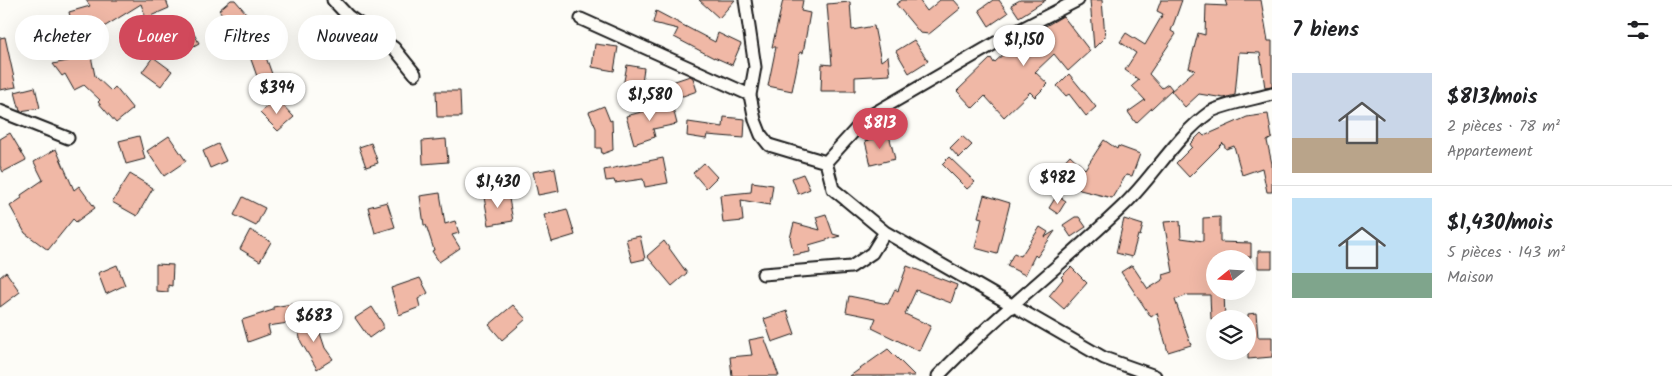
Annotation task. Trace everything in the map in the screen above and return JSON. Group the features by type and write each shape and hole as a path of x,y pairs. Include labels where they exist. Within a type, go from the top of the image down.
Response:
{"street":[{"path":"333,0 348,16 394,48 415,74"},
{"path":"745,0 755,67 750,95 755,120 761,135 769,145 826,162"},
{"path":"826,162 866,118 1004,38 1078,0"},
{"path":"580,18 750,95"},
{"path":"938,376 976,336 1014,305 1124,206 1188,132 1212,111 1272,94"},
{"path":"0,111 68,138"},
{"path":"826,162 833,189 885,232 1104,358 1155,376"},
{"path":"763,274 851,267 872,253 885,232"}],"building":[{"path":"86,0 166,0 169,8 153,15 145,15 141,4 123,15 119,15 119,18 109,24 109,15 70,15 69,12 90,6"},
{"path":"231,0 235,0 246,13 244,15 223,15 219,10"},
{"path":"699,0 735,0 719,18"},
{"path":"783,0 803,0 801,11 810,13 803,53 800,52 792,91 768,86 776,47 772,47"},
{"path":"902,0 919,0 927,11 940,0 954,0 961,8 929,34 920,33 896,4"},
{"path":"993,0 999,0 1008,13 989,26 979,10"},
{"path":"1020,0 1046,0 1019,17 1011,5"},
{"path":"1090,0 1102,0 1105,37 1094,48"},
{"path":"1161,0 1182,0 1171,31 1176,34 1149,74 1162,88 1168,84 1172,89 1136,123 1128,112 1145,100 1132,86 1139,80 1125,70 1136,53 1120,42 1126,33 1145,45 1163,14 1157,11"},
{"path":"1225,0 1261,0 1268,41 1272,41 1272,87 1265,88 1260,53 1239,52 1235,95 1224,98 1199,94 1185,107 1171,91 1195,70 1189,68 1198,33 1205,35 1206,5 1227,6"},
{"path":"850,2 852,30 874,26 881,61 888,56 890,75 855,77 855,91 821,91 822,64 832,65 827,4"},
{"path":"656,11 715,42 718,33 741,44 732,65 714,58 674,37 678,29 653,23"},
{"path":"1063,16 1090,51 1068,71 1054,54 1035,72 1048,84 1035,97 1030,92 1004,117 985,96 973,108 957,91 991,58 994,63 1011,47 1015,51 1037,31"},
{"path":"195,36 199,43 195,45"},
{"path":"5,37 16,87 0,90 0,38"},
{"path":"914,40 928,61 909,73 896,51"},
{"path":"595,44 618,47 614,71 592,67"},
{"path":"72,60 92,60 95,76 111,91 115,87 133,109 116,123 98,102 100,100 84,85 74,90 65,74 62,76 53,64"},
{"path":"151,60 157,60 172,71 161,86 142,72"},
{"path":"251,60 267,60 273,77 259,82"},
{"path":"627,65 644,68 641,89 623,86"},
{"path":"1069,74 1096,107 1086,116 1069,94 1066,96 1057,86"},
{"path":"690,76 693,78 697,91 683,96 672,94 669,83"},
{"path":"35,87 40,108 20,111 15,92"},
{"path":"436,91 460,91 461,117 437,117"},
{"path":"276,98 294,117 278,131 260,113"},
{"path":"672,104 677,124 653,129 655,137 634,144 626,116"},
{"path":"604,106 610,121 612,120 613,150 602,154 601,148 596,148 596,128 589,112"},
{"path":"1268,114 1272,138 1267,141 1272,164 1272,192 1267,192 1262,168 1242,175 1234,146 1226,149 1223,143 1189,177 1176,163 1192,147 1190,144 1201,133 1204,136 1247,117"},
{"path":"724,117 745,119 744,138 707,135 706,139 687,136 688,122 723,127"},
{"path":"10,133 26,160 3,172 0,166 0,139"},
{"path":"889,135 895,159 871,165 865,141"},
{"path":"139,136 145,159 126,164 119,141"},
{"path":"169,136 186,161 164,176 147,151"},
{"path":"962,136 972,145 959,158 950,148"},
{"path":"446,139 448,162 423,164 422,141"},
{"path":"1104,140 1117,149 1118,146 1140,154 1132,176 1126,175 1112,198 1080,190 1057,169 1070,155 1085,169"},
{"path":"371,143 378,163 366,167 359,147"},
{"path":"218,144 226,161 210,168 203,151"},
{"path":"56,149 74,190 79,186 95,208 76,222 73,219 48,250 25,233 10,206 22,198 21,195 43,180 34,162"},
{"path":"949,157 975,182 967,189 942,164"},
{"path":"663,158 668,183 645,187 643,179 615,183 614,180 606,181 604,170"},
{"path":"704,163 717,177 706,188 693,173"},
{"path":"555,168 559,191 538,195 533,172"},
{"path":"130,174 153,188 137,216 112,202"},
{"path":"803,174 810,189 798,194 792,178"},
{"path":"752,182 773,185 770,205 741,200 743,221 723,223 720,195 751,192"},
{"path":"440,193 445,224 455,221 459,233 452,235 460,248 439,262 432,251 434,250 426,225 424,225 420,196"},
{"path":"508,193 513,221 489,225 484,197"},
{"path":"984,195 1010,203 997,254 975,248 982,218 978,217"},
{"path":"1057,195 1066,201 1058,214 1049,208"},
{"path":"243,197 265,208 256,226 234,215"},
{"path":"387,202 395,227 375,233 368,207"},
{"path":"567,209 575,235 552,242 544,215"},
{"path":"826,214 833,234 840,236 809,245 810,252 794,255 790,238 794,223 820,230 816,217"},
{"path":"1075,217 1079,217 1086,227 1071,237 1063,225"},
{"path":"1220,217 1220,242 1251,243 1251,250 1206,250 1206,295 1188,295 1175,300 1191,345 1168,352 1157,313 1151,317 1121,272 1132,265 1148,289 1164,279 1163,275 1173,272 1164,222 1180,221 1181,238 1203,241 1203,218"},
{"path":"1124,219 1143,225 1132,257 1116,253"},
{"path":"1040,227 1048,232 1045,237 1055,231 1037,257 1035,255 1025,275 1007,266 1014,253 1021,256"},
{"path":"250,230 271,242 260,261 240,249"},
{"path":"640,236 645,259 632,262 626,239"},
{"path":"664,241 687,273 672,286 647,256"},
{"path":"1258,251 1272,251 1272,268 1258,268"},
{"path":"156,264 173,265 172,286 168,285 168,292 156,291"},
{"path":"117,265 125,285 106,294 98,273"},
{"path":"907,266 957,285 951,303 916,290 905,314 931,326 919,351 872,328 876,318 846,312 849,296 888,304 895,289 898,291"},
{"path":"1071,267 1087,283 1064,309 1049,296 1063,279 1061,277"},
{"path":"6,272 20,292 0,307 0,277"},
{"path":"420,278 428,293 418,299 420,307 399,315 391,288"},
{"path":"1210,300 1224,300 1225,310 1211,310"},
{"path":"292,304 295,322 268,326 270,334 248,342 242,320 273,310 273,307"},
{"path":"513,305 526,319 502,340 489,325"},
{"path":"372,307 383,324 383,328 369,338 355,318"},
{"path":"787,311 795,334 772,342 764,319"},
{"path":"1256,313 1258,337 1272,337 1272,357 1256,358"},
{"path":"315,318 325,348 333,359 317,369 301,342 297,326"},
{"path":"764,337 779,376 732,376 730,357 752,355 749,340"},
{"path":"888,349 915,376 850,376"}]}
